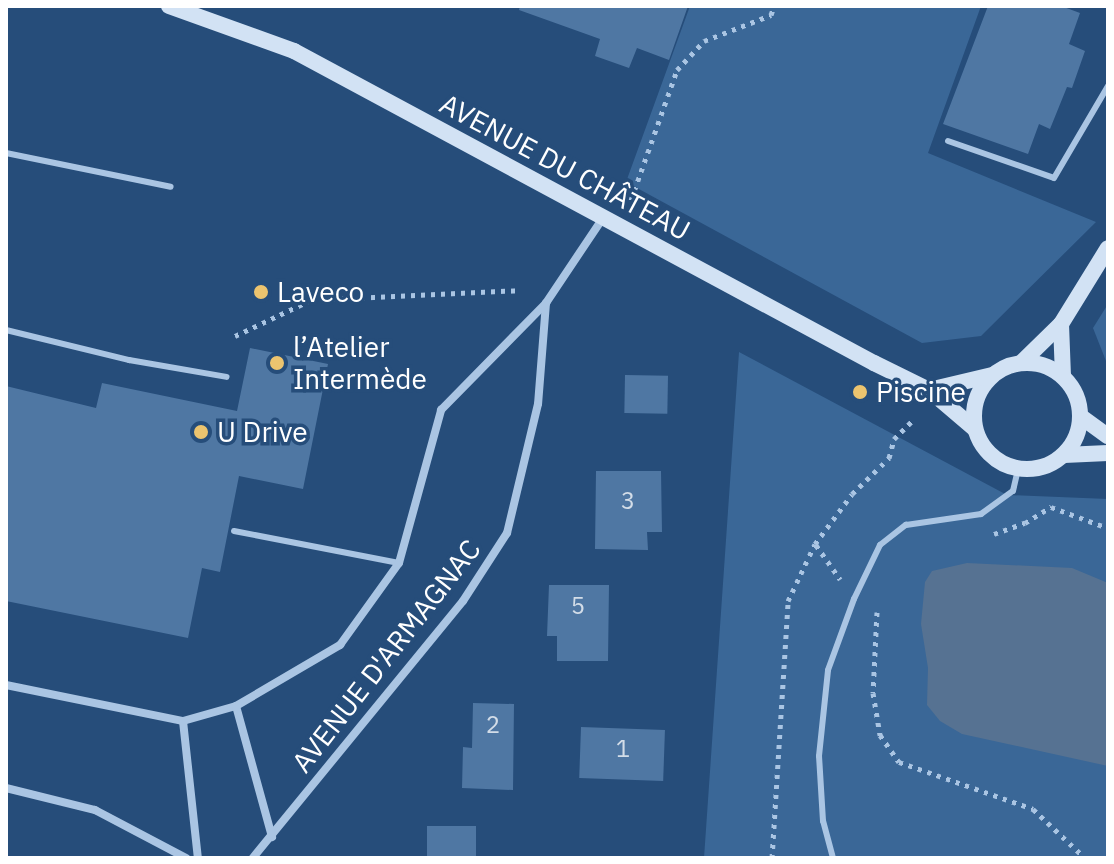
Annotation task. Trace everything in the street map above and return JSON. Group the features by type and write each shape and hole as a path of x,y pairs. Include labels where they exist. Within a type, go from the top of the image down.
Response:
{"main road":[{"name":"AVENUE DU CHÂTEAU","path":"169,6 294,51 929,390 975,429"},
{"path":"929,390 992,375 1022,362 1061,324 1108,248"},
{"path":"1061,324 1063,376"},
{"path":"992,375 976,399 975,429 983,448 999,462 1018,469 1043,467 1064,455 1076,437 1080,416 1076,394 1063,376 1044,365 1022,362"},
{"path":"1080,416 1108,436"},
{"path":"1064,455 1108,453"}],"street":[{"name":"AVENUE D'ARMAGNAC","path":"6,685 183,721 236,706 340,645 399,563 441,410 546,303 603,218"},
{"name":"AVENUE D'ARMAGNAC","path":"253,858 463,601 507,533 538,404 546,303"},
{"name":"AVENUE D'ARMAGNAC","path":"236,706 272,837"},
{"path":"183,721 198,858"},
{"path":"6,788 95,810 186,858"}],"lane":[{"path":"948,141 1054,178 1108,86"},
{"path":"6,153 171,187"},
{"path":"6,330 129,360 227,377"},
{"path":"833,858 823,821 819,756 828,670 854,599 880,545 906,525 981,514 1013,491 1018,469"},
{"path":"234,531 399,563"}],"path":[{"path":"622,227 677,70 704,41 771,15 774,6"},
{"path":"235,336 311,300 520,290"},
{"path":"772,858 788,601 815,544 852,494 889,458 894,439 914,419"},
{"path":"983,535 1025,523 1051,507 1108,528"},
{"path":"879,601 873,693 880,735 899,762 1033,809 1085,858"}],"shaded area":[{"path":"690,6 981,6 928,153 1096,222 981,336 922,343 626,182"},
{"path":"1108,304 1108,366 1093,328"},
{"path":"739,352 1007,495 1108,499 1108,858 704,858"},
{"path":"967,563 1072,568 1108,583 1108,766 962,734 940,721 927,705 928,668 921,624 925,582 932,571"}],"building":[{"path":"520,6 688,6 669,60 637,48 629,68 595,56 600,39 519,10"},
{"path":"988,6 1061,6 1080,13 1069,44 1085,51 1072,88 1067,87 1050,129 1039,124 1028,154 943,124"},
{"path":"250,348 328,364 303,489 239,476 220,572 202,568 188,638 6,601 6,386 96,408 102,383 237,411"},
{"path":"625,375 668,376 667,414 624,413"},
{"path":"596,471 661,471 662,532 647,532 648,550 595,549"},
{"path":"549,585 609,585 608,661 557,661 557,636 547,636"},
{"path":"473,703 514,704 513,790 462,788 463,747 472,748"},
{"path":"581,727 665,730 663,781 579,778"},
{"path":"427,826 476,826 476,858 427,858"}],"place":[{"name":"Laveco","path":"261,292"},
{"name":"l’Atelier Intermède","path":"277,363"},
{"name":"Piscine","path":"860,392"},
{"name":"U Drive","path":"201,432"}]}
